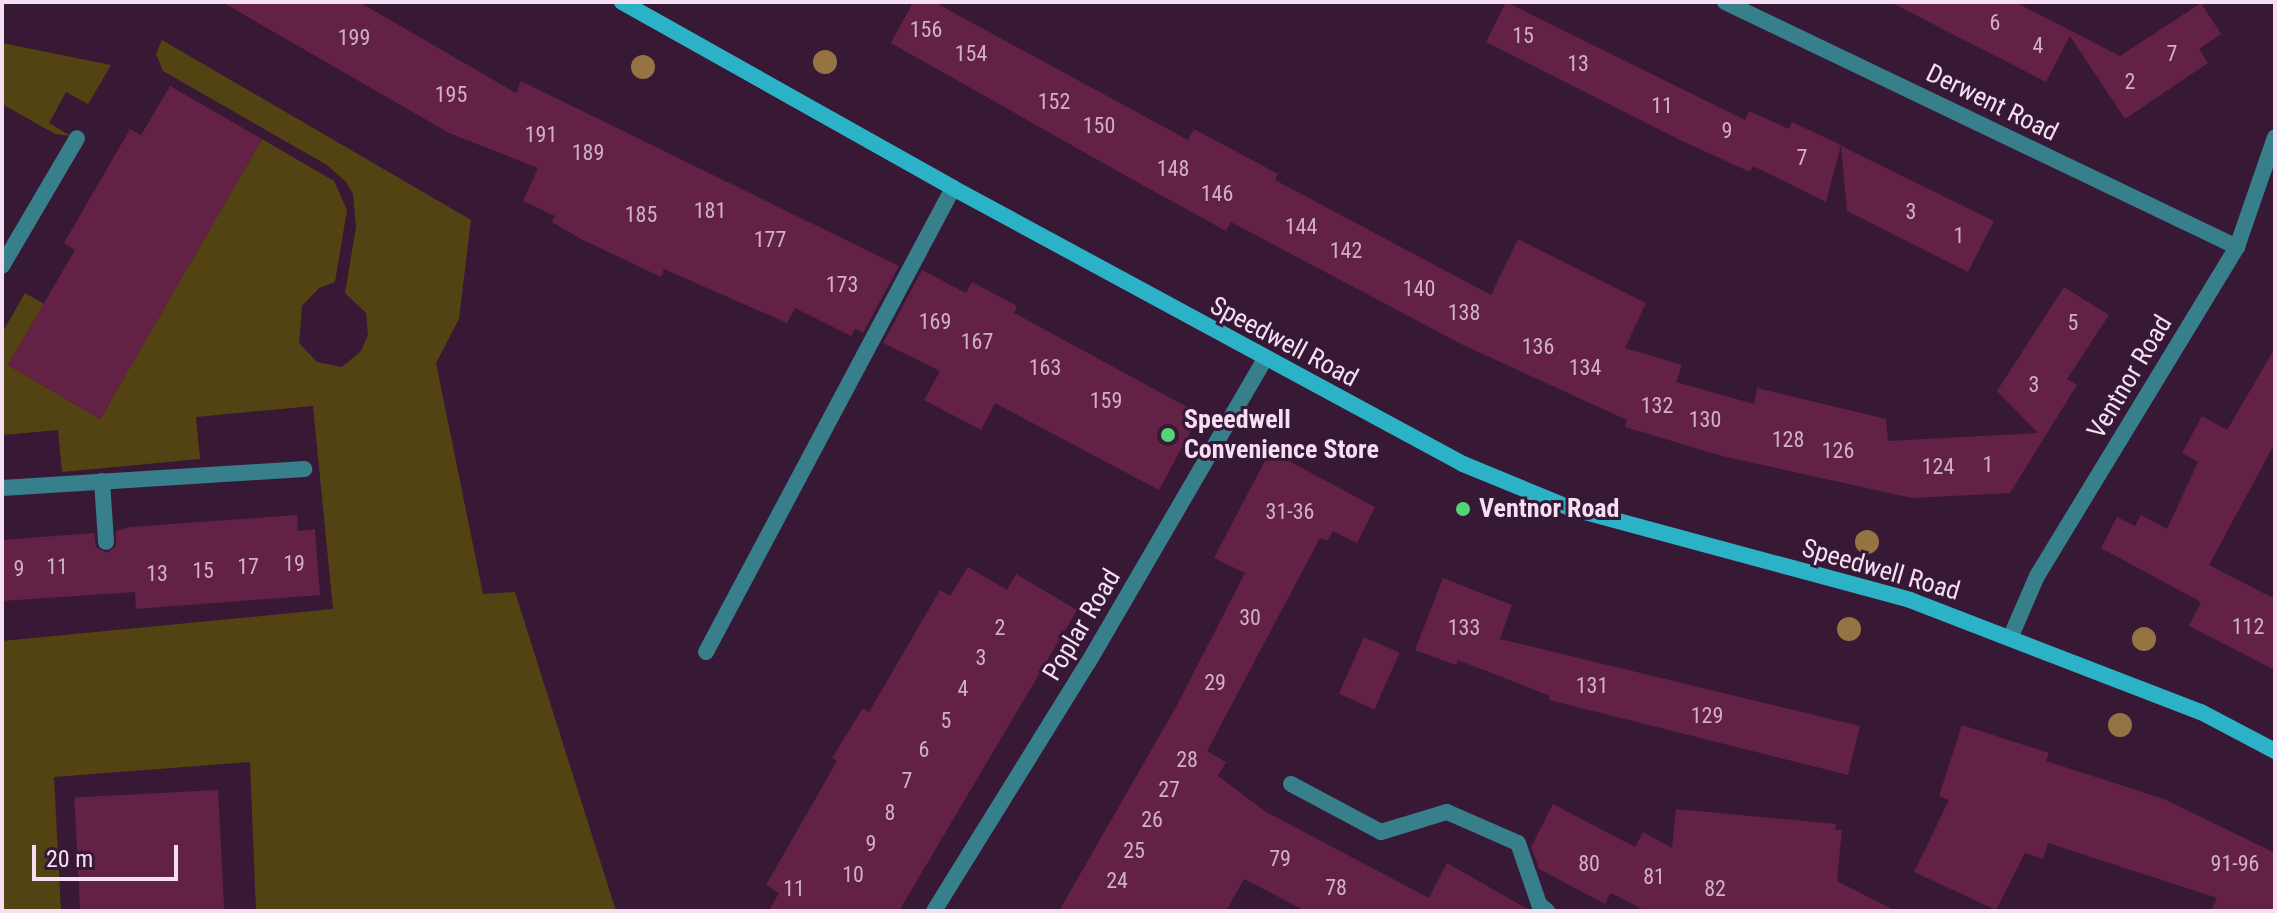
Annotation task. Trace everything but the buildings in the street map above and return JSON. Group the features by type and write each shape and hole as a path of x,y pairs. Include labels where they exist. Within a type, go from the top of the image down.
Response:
{"street":[{"name":"Speedwell Road","path":"622,2 953,188 1463,464 1570,508 1910,600 2011,636 2201,712 2275,751"},
{"name":"Derwent Road","path":"1725,2 2237,247"},
{"name":"Ventnor Road","path":"2011,636 2037,576 2237,247 2275,137"},
{"path":"2,266 77,138"},
{"path":"706,652 953,188"},
{"name":"Poplar Road","path":"934,911 1088,663 1265,359"},
{"path":"2,488 304,469"},
{"path":"102,481 106,542"},
{"path":"1291,784 1381,832 1447,812 1518,843 1539,904 1547,911"}],"shaded area":[{"path":"162,40 471,220 459,319 436,363 483,594 515,592 616,911 256,911 250,762 54,777 61,911 2,911 2,641 333,609 313,406 196,417 200,459 62,472 58,430 2,435 2,333 25,293 44,304 8,365 100,419 262,139 334,181 347,210 335,282 319,288 302,306 299,343 317,362 342,367 361,351 368,335 366,313 345,293 356,227 353,194 346,182 327,165 163,71 156,54"},
{"path":"2,43 111,65 88,104 66,92 49,123 71,136 55,134 2,104"}],"place":[{"name":"Speedwell Convenience Store","path":"1168,435"},
{"name":"Ventnor Road","path":"1463,509"}]}
